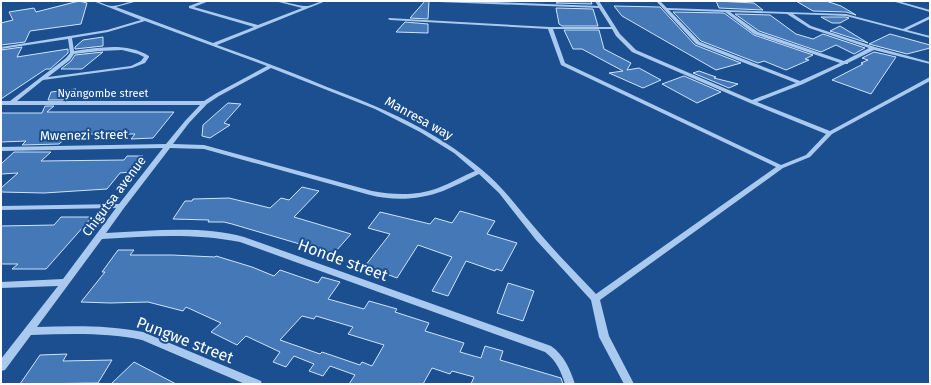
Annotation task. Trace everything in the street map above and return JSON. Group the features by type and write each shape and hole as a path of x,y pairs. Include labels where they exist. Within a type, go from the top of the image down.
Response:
{"street":[{"name":"Manresa way","path":"95,1 271,66 382,110 434,138 480,171 501,191 539,238 595,299 604,336 628,384"},
{"path":"112,7 136,1"},
{"path":"206,1 190,8 259,27"},
{"path":"277,1 306,8"},
{"path":"212,45 324,1"},
{"path":"439,1 601,7"},
{"path":"597,1 618,35 634,51 752,102 830,133"},
{"path":"658,1 698,43 801,83"},
{"path":"894,1 930,11"},
{"path":"665,9 846,15 930,37"},
{"path":"727,12 756,33 846,63"},
{"path":"788,13 810,27 873,48 930,63"},
{"path":"903,30 930,17"},
{"path":"390,19 550,28 614,28"},
{"path":"1,48 108,31 144,20"},
{"path":"550,28 563,64 781,168"},
{"path":"10,103 62,65 72,52 70,38"},
{"path":"752,102 801,83 846,63 873,48"},
{"path":"43,79 132,67 143,62 147,57 143,53 117,49 72,52"},
{"name":"Chigutsa avenue","path":"1,367 121,206 168,146 205,103 230,87 271,66"},
{"path":"595,299 781,168 808,156 830,133 930,79"},
{"name":"Nyangombe street","path":"1,103 205,103"},
{"name":"Mwenezi street","path":"1,149 194,146 214,149 372,194 409,197 430,193 480,171"},
{"path":"1,208 121,206"},
{"name":"Honde street","path":"100,236 193,232 218,234 240,239 544,347 554,353 562,364 570,384"},
{"path":"1,285 65,282"},
{"name":"Pungwe street","path":"28,331 81,330 137,334 257,384"}],"building":[{"path":"79,1 87,3 81,24 30,31 25,42 1,45 1,23 13,20 9,12 34,8 36,12"},
{"path":"425,1 429,1 428,19 410,18"},
{"path":"560,1 591,1 592,4 556,3"},
{"path":"716,1 754,3 763,10 719,8"},
{"path":"796,1 826,1 841,6 856,15 846,12 813,11"},
{"path":"614,6 660,7 695,45 741,63 716,70 622,16"},
{"path":"556,8 593,9 598,26 562,26 559,24"},
{"path":"673,12 724,13 754,35 813,55 805,59 809,60 786,70 764,61 758,63 701,41"},
{"path":"735,14 770,15 796,34 813,39 823,34 865,48 854,54 836,45 821,52 759,31"},
{"path":"821,17 849,18 840,23 832,23"},
{"path":"405,22 428,24 428,33 396,32"},
{"path":"840,26 868,43 830,31"},
{"path":"564,30 599,30 604,49 631,63 627,70 639,68 661,80 643,88 609,73 623,71 582,49 573,49"},
{"path":"890,34 930,45 930,48 907,54 869,44"},
{"path":"103,37 103,46 75,49 75,47 83,40"},
{"path":"22,47 17,57 68,49 68,53 50,69 46,69 1,99 1,50"},
{"path":"103,52 82,69 61,69 71,61 75,55"},
{"path":"874,52 896,57 871,94 832,80 863,64 861,63 868,60 862,58"},
{"path":"699,71 716,77 714,78 738,84 729,88 693,73"},
{"path":"684,76 721,92 697,103 662,84"},
{"path":"76,89 63,100 48,100 51,92"},
{"path":"228,103 241,104 224,123 230,125 210,138 202,136 203,125"},
{"path":"45,106 54,106 47,112 174,112 153,138 131,139 135,134 79,134 75,138 66,138 59,144 22,145 26,141 1,142 1,113 42,113"},
{"path":"14,152 51,152 41,161 124,160 127,156 143,156 131,172 120,173 107,189 44,193 1,192 1,188 18,173 1,174 1,164"},
{"path":"302,187 319,191 294,217 351,234 329,259 317,254 320,250 232,224 224,222 208,222 209,220 173,219 185,201 192,201 193,199 229,198 270,208 281,198 289,200"},
{"path":"460,211 495,221 487,234 517,243 502,271 496,269 495,271 466,261 448,296 432,291 452,257 418,245 397,278 365,266 390,234 368,228 380,212 430,224 435,218 452,223"},
{"path":"61,217 92,217 46,269 12,269 18,264 1,264 1,226 54,225"},
{"path":"118,250 134,250 130,255 216,256 252,267 274,276 280,270 318,283 322,277 340,282 328,299 364,309 369,301 397,309 395,312 429,323 425,331 464,343 460,352 481,358 485,346 503,351 500,360 561,378 563,384 471,384 474,377 452,371 450,374 432,368 423,384 349,384 355,375 330,366 323,376 309,371 314,364 294,356 286,367 273,362 280,352 246,336 237,345 211,332 221,323 186,307 183,311 148,302 81,302 105,272 102,272","holes":["302,316 314,319 316,316 353,327 348,334 384,345 372,366 362,362 360,365 322,352 320,354 280,340"]},
{"path":"508,283 534,291 523,321 497,313"},
{"path":"67,354 63,361 112,360 98,383 20,384 40,355"},
{"path":"134,362 176,384 111,384"}]}
